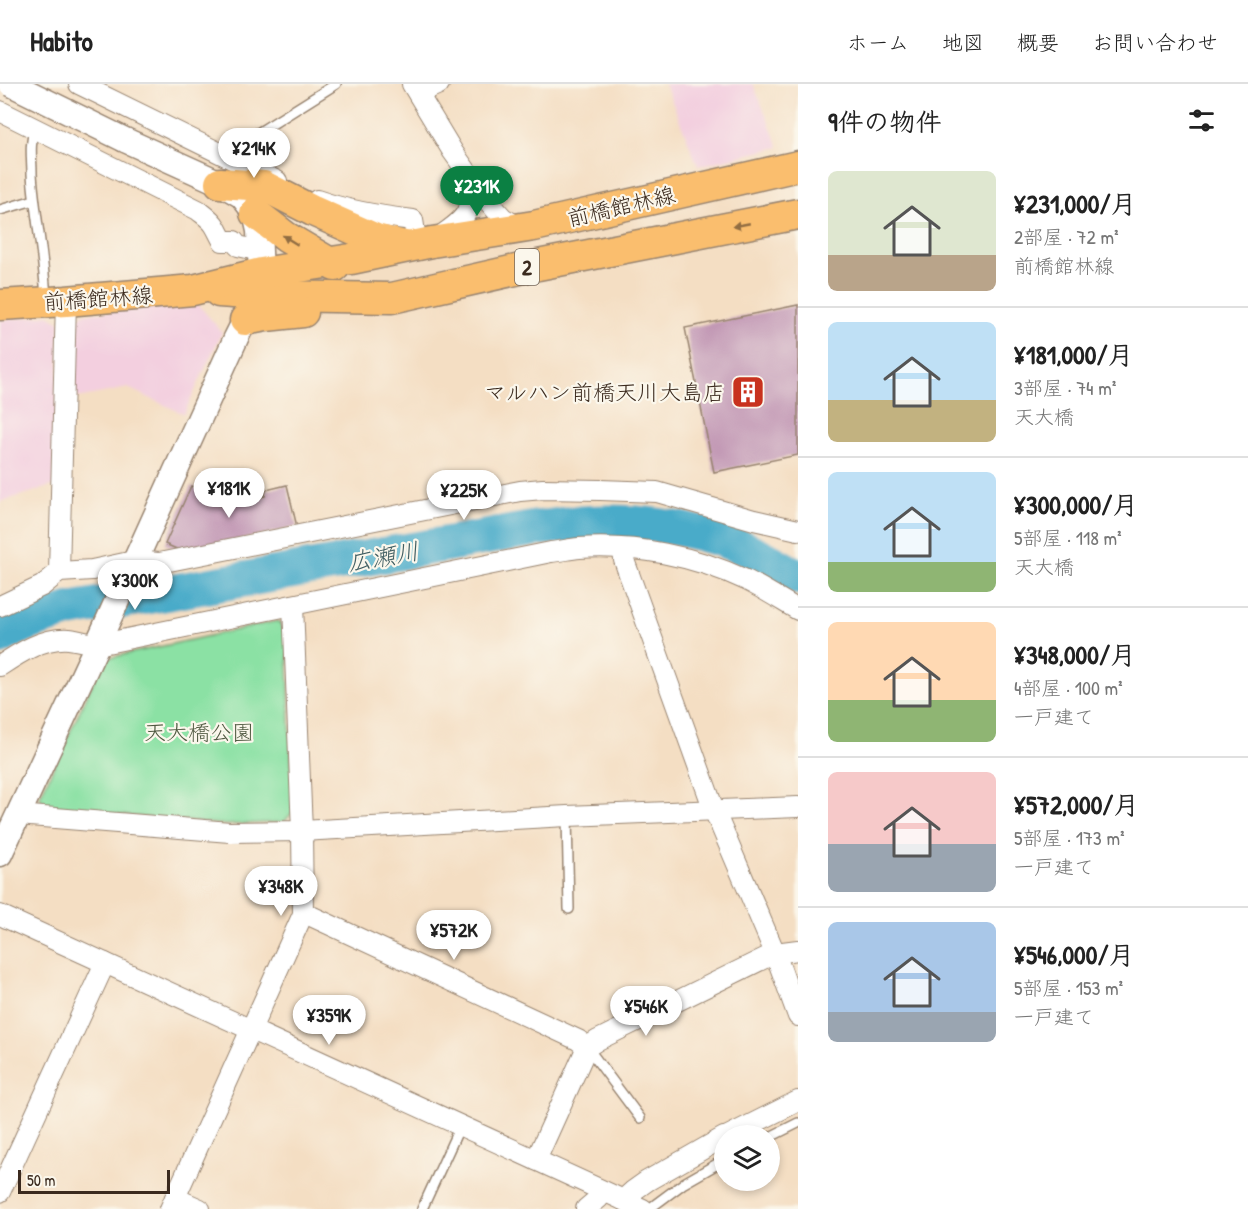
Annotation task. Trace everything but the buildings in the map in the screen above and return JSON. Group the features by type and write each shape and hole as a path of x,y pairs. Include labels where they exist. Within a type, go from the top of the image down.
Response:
{"main road":[{"name":"前橋館林線","path":"0,305 195,289 222,293 256,285 328,262 534,226 798,166"},
{"path":"224,170 264,186 376,239 419,245"},
{"path":"255,213 285,237 328,262 356,276 388,284 538,265"},
{"name":"前橋館林線","path":"256,285 275,296 392,298 538,265 798,214"}],"street":[{"path":"11,84 124,140 224,170"},
{"path":"0,854 236,338 256,285 259,231 255,213 224,170 79,84"},
{"path":"439,84 415,90 453,152 502,218 519,226 534,226"},
{"path":"0,111 198,210 216,227 223,241 234,241 238,246 256,285"},
{"path":"419,245 457,226 469,207 468,192 453,152"},
{"path":"56,302 59,572"},
{"path":"0,606 42,586 59,572 131,569 520,491 543,489 657,492 798,530"},
{"path":"0,666 27,650 53,641 101,636 293,605 579,548 623,549 677,556 703,563 746,581 798,610"},
{"path":"623,549 624,560 714,810 775,953 798,1016"},
{"path":"200,1209 173,1203 303,914 293,605"},
{"path":"20,811 30,816 230,832 302,831 567,816 798,807"},
{"path":"303,914 311,915 578,1040 587,1047"},
{"path":"0,915 643,1209"},
{"path":"536,1160 587,1047 775,953 798,950"},
{"path":"0,1192 105,963"},
{"path":"749,1125 798,1101"},
{"path":"623,1200 647,1181 714,1143"},
{"path":"586,1209 603,1192"}],"lane":[{"path":"224,170 234,148 336,84"},
{"path":"35,129 31,143 34,200 45,281 56,302"},
{"path":"0,210 34,200"},
{"path":"567,816 569,909"},
{"path":"587,1047 640,1118"},
{"path":"780,1132 798,1123"},
{"path":"422,1209 460,1126"},
{"path":"649,1209 684,1183 714,1166"}],"shaded area":[{"path":"665,84 753,84 779,147 698,166"},
{"path":"196,302 222,332 184,414 128,388 72,399 73,322 83,314"},
{"path":"49,315 60,322 55,485 0,502 0,320"}],"green space":[{"name":"天大橋公園","path":"277,621 287,629 293,812 284,822 227,825 44,808 40,796 104,659"}],"waterway":[{"name":"広瀬川","path":"0,637 42,618 69,610 538,528 574,524 616,523 680,529 722,540 748,550 798,577"}],"place":[{"name":"マルハン前橋天川大島店","path":"748,392"}]}
